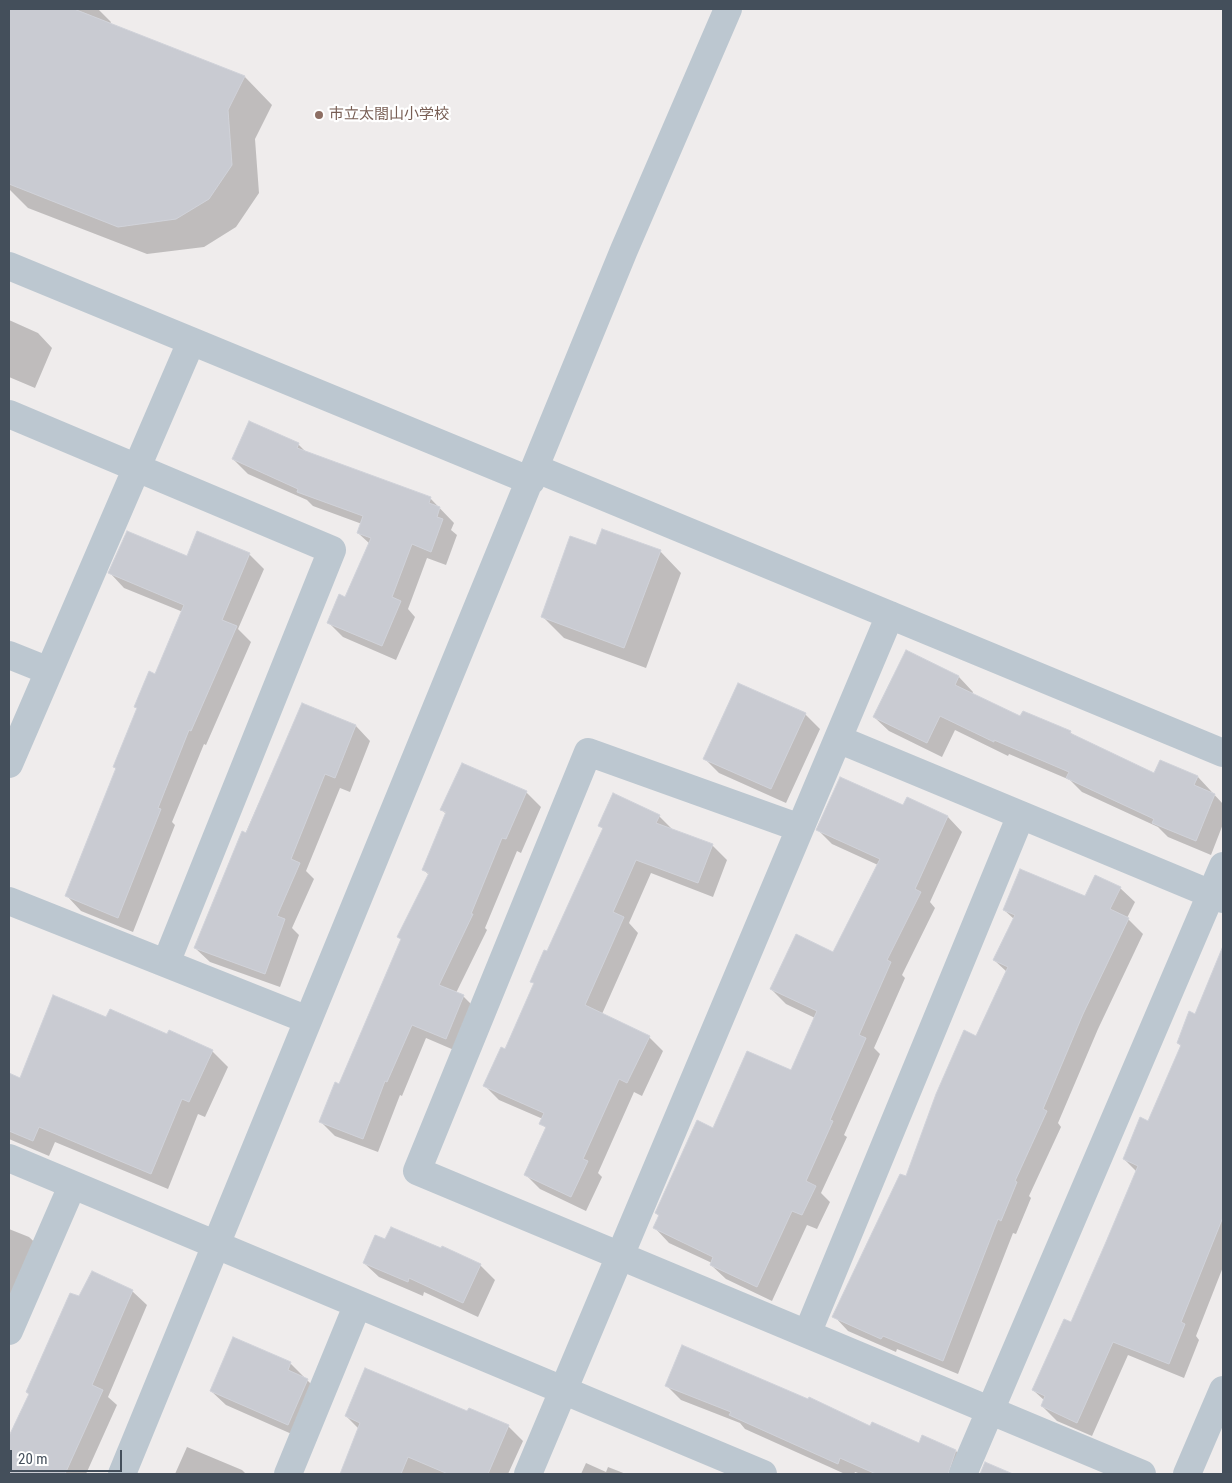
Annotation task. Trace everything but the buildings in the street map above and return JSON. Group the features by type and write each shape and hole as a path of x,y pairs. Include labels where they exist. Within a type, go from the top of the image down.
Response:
{"street":[{"path":"122,1474 215,1244 534,475 624,250 728,9"},
{"path":"9,266 191,342 890,615 1223,753"},
{"path":"9,764 191,342"},
{"path":"9,414 332,550 166,963"},
{"path":"528,1474 890,615"},
{"path":"9,655 49,671"},
{"path":"838,739 1217,896"},
{"path":"800,828 588,752 417,1171 1142,1474"},
{"path":"807,1334 1020,815"},
{"path":"963,1474 1217,896 1223,866"},
{"path":"9,901 308,1020"},
{"path":"9,1158 358,1306 763,1474"},
{"path":"9,1331 72,1186"},
{"path":"288,1474 358,1306"},
{"path":"1187,1474 1223,1390"}],"place":[{"name":"市立太閤山小学校","path":"319,115"}]}
